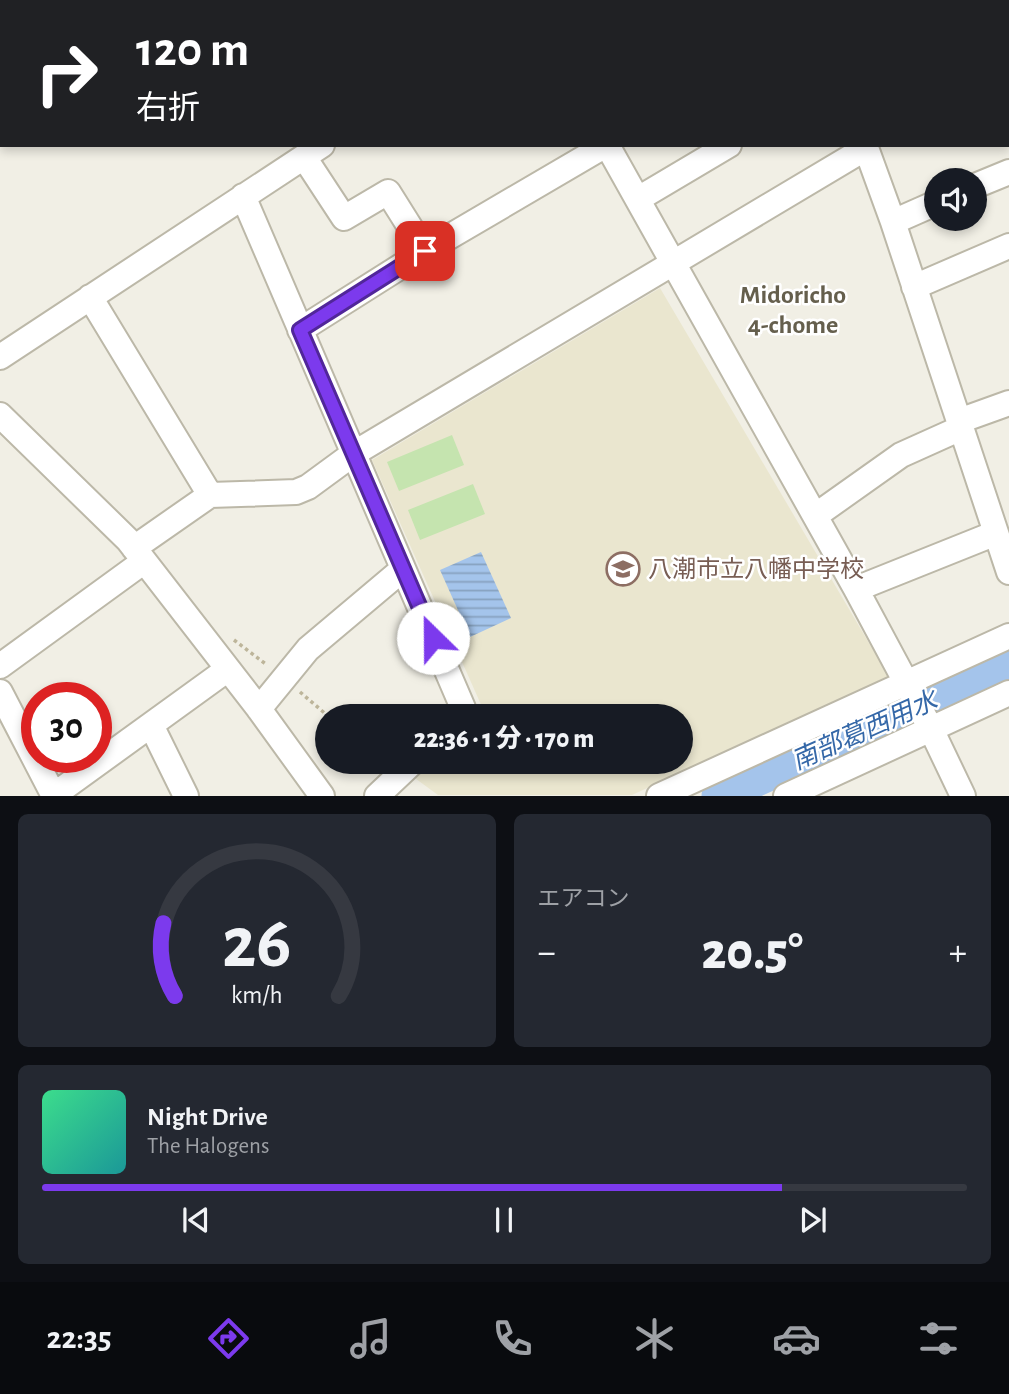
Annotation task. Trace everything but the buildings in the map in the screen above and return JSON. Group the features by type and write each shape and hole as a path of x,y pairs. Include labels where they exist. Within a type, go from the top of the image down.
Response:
{"street":[{"path":"300,330 425,251 604,147"},
{"path":"608,147 909,685 963,796"},
{"path":"638,199 726,147"},
{"path":"0,666 139,555 209,495 296,492 308,487 353,454 674,264 865,147 893,222 1009,572"},
{"path":"0,357 313,151 344,218 388,192 425,251"},
{"path":"987,181 1009,172"},
{"path":"243,196 461,704"},
{"path":"893,222 924,208"},
{"path":"914,287 1009,247"},
{"path":"90,297 209,495"},
{"path":"815,516 901,455 960,424 1009,403"},
{"path":"0,415 139,555 259,709 321,796"},
{"path":"856,589 996,533"},
{"path":"259,709 308,649 404,569"},
{"path":"659,796 909,685 1009,636"},
{"path":"0,692 54,795 228,669"},
{"path":"786,796 929,725 1009,693"},
{"path":"151,725 186,796"},
{"path":"377,796 400,774"}],"path":[{"path":"227,635 315,705"}],"shaded area":[{"name":"八潮市立八幡中学校","path":"660,288 889,677 693,767 693,704 481,704 372,460"},
{"name":"八潮市立八幡中学校","path":"678,774 632,795 438,795 412,776"}],"green space":[{"path":"452,435 464,465 399,491 387,462"},
{"path":"473,484 485,514 420,540 408,510"}],"water":[{"path":"481,552 511,618 470,637 440,570"}],"waterway":[{"name":"南部葛西用水","path":"719,796 1009,665"}],"place":[{"name":"八潮市立八幡中学校","path":"623,569"}],"district":[{"name":"Midoricho 4-chome","path":"793,309"}],"route":[{"path":"425,251 300,330 433,638"}]}
